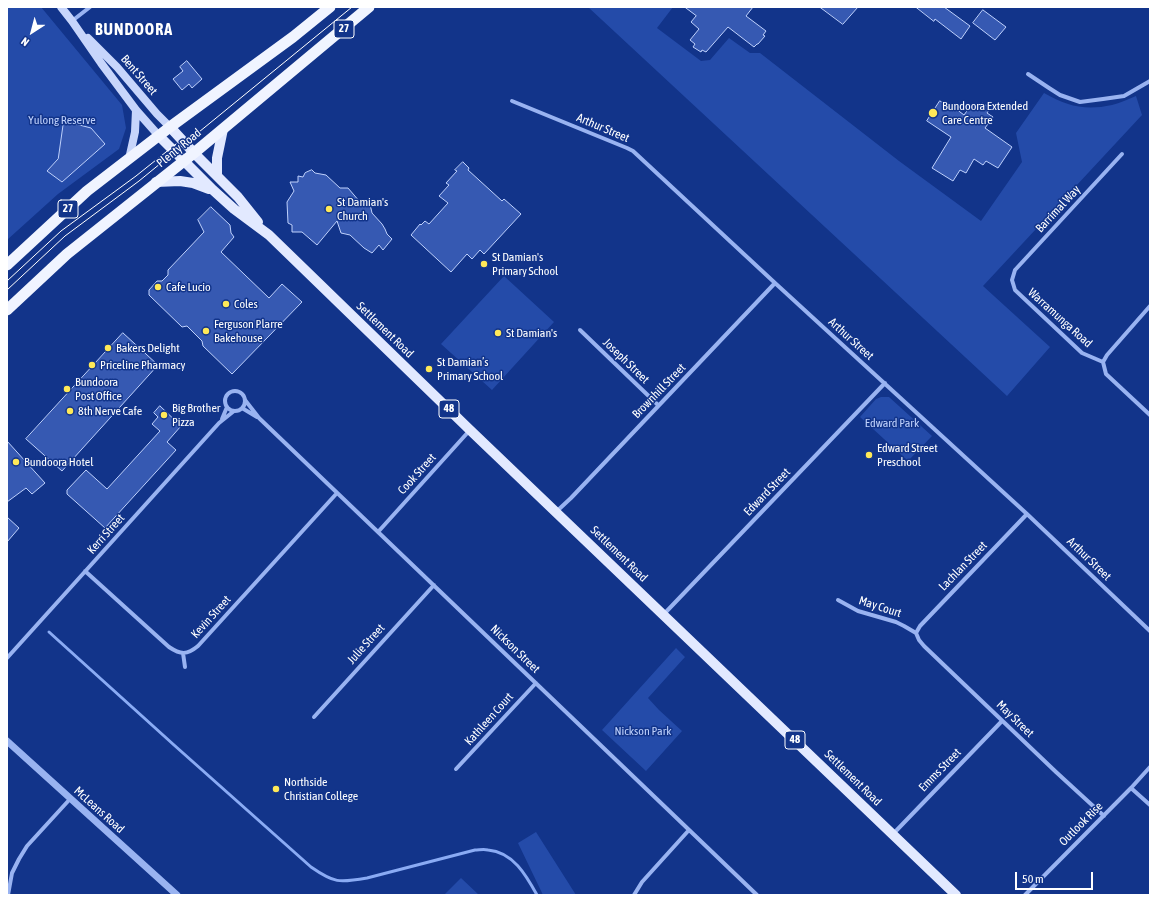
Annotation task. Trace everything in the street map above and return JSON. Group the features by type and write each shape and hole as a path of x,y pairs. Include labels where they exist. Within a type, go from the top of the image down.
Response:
{"highway":[{"name":"Plenty Road","path":"7,265 87,191 170,127 293,37 330,7"},
{"name":"Plenty Road","path":"9,308 67,254 194,153 369,7"}],"main road":[{"name":"Bent Street","path":"61,7 136,110 159,136"},
{"name":"Bent Street","path":"72,21 117,67 170,127"},
{"path":"128,159 135,132 136,110"},
{"name":"Settlement Road","path":"170,127 238,197 265,231 470,430 956,895"},
{"path":"217,176 217,158 223,129"},
{"name":"Settlement Road","path":"159,136 234,209 265,231"},
{"path":"156,182 193,183 213,190"}],"street":[{"path":"72,21 90,7"},
{"path":"1028,74 1060,95 1080,102 1124,96 1150,81"},
{"name":"Arthur Street","path":"512,102 627,148 633,152 1027,514 1150,631"},
{"name":"Barrimal Way","path":"1012,280 1015,270 1122,154"},
{"name":"Warramunga Road","path":"1012,280 1015,290 1082,353 1103,362"},
{"name":"Brownhill Street","path":"556,511 571,498 775,283"},
{"path":"1150,306 1107,354 1103,362 1106,374 1150,415"},
{"name":"Joseph Street","path":"580,330 658,405"},
{"name":"Edward Street","path":"664,614 885,384"},
{"path":"231,392 240,392 245,400 244,406 239,410 234,411 227,407 226,398 231,392"},
{"name":"Nickson Street","path":"245,400 259,418 757,895"},
{"name":"Kerri Street","path":"219,423 227,407"},
{"name":"Nickson Street","path":"242,408 259,418"},
{"name":"Kerri Street","path":"7,658 219,423 234,411"},
{"name":"Cook Street","path":"378,532 470,430"},
{"name":"Kevin Street","path":"184,654 191,652 198,646 337,492"},
{"name":"Lachlan Street","path":"916,633 920,626 1027,514"},
{"path":"85,571 169,647 184,654 185,667"},
{"name":"Julie Street","path":"314,718 434,585"},
{"name":"May Court","path":"838,600 858,611 896,622 916,633"},
{"name":"May Street","path":"916,633 924,646 1104,816"},
{"name":"Kathleen Court","path":"456,769 536,683"},
{"name":"Emms Street","path":"893,834 1002,721"},
{"name":"McLeans Road","path":"7,741 176,895"},
{"name":"Outlook Rise","path":"1025,895 1104,816 1150,767"},
{"path":"1131,788 1150,805"},
{"path":"8,895 12,873 18,859 27,846 70,799"},
{"path":"634,895 642,882 689,830"},
{"path":"7,872 12,873"},
{"path":"749,895 753,891"}],"green space":[{"name":"Yulong Reserve","path":"7,7 41,7 122,105 126,128 119,149 58,194 7,240"},
{"path":"588,7 673,7 657,28 701,61 710,60 729,38 750,53 760,53 899,161 981,221 1022,162 1016,133 1044,93 1069,104 1085,107 1102,107 1112,105 1136,96 1142,115 983,286 1050,347 1007,396"},
{"name":"St Damian's","path":"504,276 554,322 492,390 441,344"},
{"name":"Edward Park","path":"881,397 889,397 932,436 908,461 860,417 876,399"},
{"name":"Nickson Park","path":"676,648 685,657 648,698 682,731 646,771 602,730"},
{"path":"536,832 576,895 543,895 518,843"},
{"path":"461,878 479,895 444,895"}],"building":[{"path":"685,7 753,7 746,16 766,31 763,35 765,36 754,47 728,27 706,52 702,50 701,52 693,47 695,44 690,40 699,29 691,22 696,16"},
{"path":"820,7 858,7 843,24"},
{"path":"916,7 944,7 970,26 961,39 935,19 934,21"},
{"path":"983,10 1006,27 995,40 973,23"},
{"path":"187,61 202,79 192,88 189,84 182,90 173,79 183,71 180,67"},
{"path":"940,101 949,107 951,105 964,115 972,104 978,108 982,103 990,108 987,113 993,117 985,128 1012,147 998,168 986,161 983,165 974,159 966,173 960,170 953,181 932,168 951,137 927,121"},
{"path":"64,121 91,128 105,144 62,182 47,171 58,159"},
{"path":"463,162 469,168 468,170 502,201 504,199 521,214 484,254 480,250 472,259 467,254 451,272 411,235 420,224 421,225 425,221 429,224 448,203 439,196 449,185 446,183 457,171 455,170"},
{"name":"St Damian's Church","path":"312,170 315,173 326,175 340,188 348,188 360,202 370,204 372,213 382,224 387,234 392,239 383,250 379,245 372,253 364,248 350,235 341,233 337,221 317,245 302,232 292,232 292,225 288,223 287,202 294,191 290,182 298,182 298,176 303,177 305,173"},
{"path":"211,207 230,225 231,233 234,237 221,252 269,298 282,284 302,302 232,374 203,346 202,341 187,326 182,327 149,295 149,290 157,281 162,281 168,275 168,270 204,232 198,220"},
{"path":"123,333 158,365 62,471 26,439"},
{"path":"160,406 181,426 167,442 176,450 105,528 67,494 67,490 86,470 107,489 160,431 152,424 158,417 154,413"},
{"name":"Bundoora Hotel","path":"7,441 45,483 32,494 26,488 7,502"},
{"path":"7,517 19,528 7,542"}],"waterway":[{"path":"49,632 311,867 331,879 343,881 357,880 475,850 486,850 505,855 512,860 523,872 537,895"}],"tram line":[{"path":"7,290 65,236 139,181 352,7"},
{"path":"7,281 61,231 136,176 176,144"}],"place":[{"name":"Bundoora Extended Care Centre","path":"933,113"},
{"name":"St Damian's Church","path":"329,209"},
{"name":"St Damian's Primary School","path":"484,264"},
{"name":"Cafe Lucio","path":"158,287"},
{"name":"Coles","path":"226,304"},
{"name":"Ferguson Plarre Bakehouse","path":"206,331"},
{"name":"St Damian's","path":"498,333"},
{"name":"Bakers Delight","path":"108,348"},
{"name":"Priceline Pharmacy","path":"92,365"},
{"name":"St Damian’s Primary School","path":"429,369"},
{"name":"Bundoora Post Office","path":"67,389"},
{"name":"8th Nerve Cafe","path":"70,411"},
{"name":"Big Brother Pizza","path":"164,415"},
{"name":"Edward Street Preschool","path":"869,455"},
{"name":"Bundoora Hotel","path":"16,462"},
{"name":"Northside Christian College","path":"276,789"}],"district":[{"name":"BUNDOORA","path":"134,30"}]}
